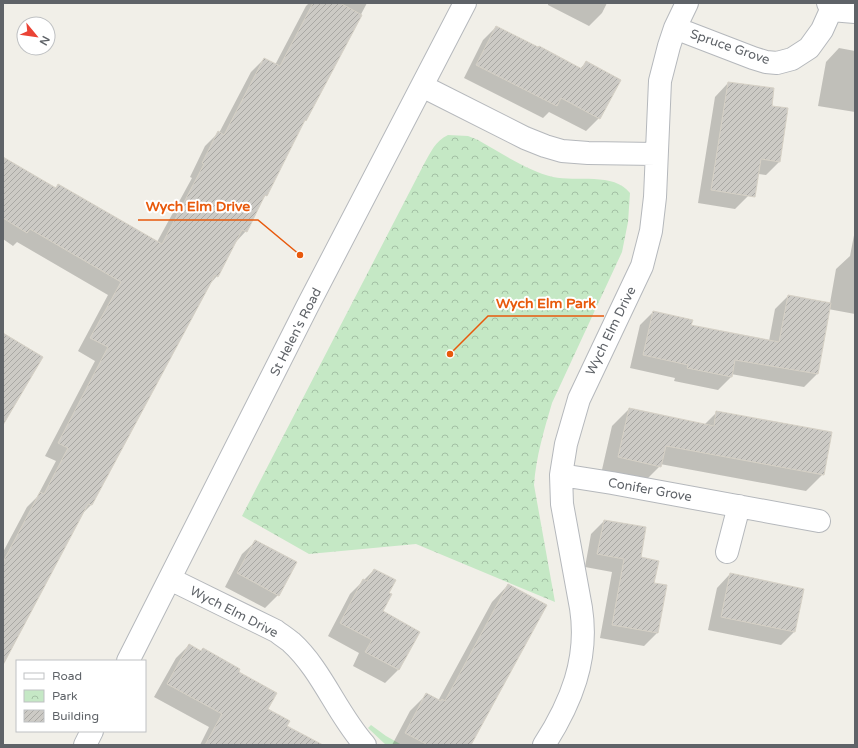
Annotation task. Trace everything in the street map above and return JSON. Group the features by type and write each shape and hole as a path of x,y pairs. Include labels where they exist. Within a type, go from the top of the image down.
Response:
{"street":[{"name":"St Helen's Road","path":"129,660 465,3"},
{"name":"Wych Elm Drive","path":"544,745 564,711 573,690 583,645 584,624 573,558 564,520 561,475 566,444 579,399 642,266 652,231 660,81 663,64 687,3"},
{"name":"Spruce Grove","path":"676,28 753,58 766,62 777,63 792,59 809,48 822,30 830,7 855,12"},
{"path":"422,86 525,138 562,151 588,154 656,154"},
{"name":"Conifer Grove","path":"561,475 819,521"},
{"path":"727,552 739,506"},
{"name":"Wych Elm Drive","path":"170,579 276,631 291,642 320,678 355,734 365,745"},
{"path":"85,745 92,732"}],"green space":[{"path":"448,135 468,136 478,140 534,171 553,177 594,179 614,182 623,186 630,193 628,222 622,252 552,403 538,454 534,485 555,602 416,544 309,554 242,516 431,151 440,140"},
{"path":"371,725 402,745 386,745 368,728"}],"building":[{"path":"313,3 340,3 362,15 306,121 305,120 267,196 265,195 247,232 242,230 218,277 215,275 92,505 88,504 3,665 3,562 40,492 44,494 68,448 58,443 108,347 90,338 121,282 30,229 27,233 3,218 3,157 56,188 58,184 162,244 204,164 202,163 218,131 224,135 264,58 280,66"},
{"path":"496,26 538,47 539,46 582,69 586,61 621,80 600,119 561,98 557,106 476,65"},
{"path":"728,82 774,88 772,106 788,108 780,162 761,159 755,197 711,190"},
{"path":"788,295 831,303 818,374 735,360 732,377 687,368 688,365 643,355 653,311 693,320 691,325 779,342"},
{"path":"3,333 43,357 3,425"},
{"path":"629,408 714,426 716,411 832,432 824,475 666,446 661,467 618,457"},
{"path":"604,520 646,527 641,557 659,561 654,583 667,585 658,633 612,625 624,559 597,554"},
{"path":"255,540 297,562 279,596 237,573"},
{"path":"374,569 396,580 389,593 392,594 383,611 420,632 399,670 365,652 372,640 340,623 363,579 367,581"},
{"path":"730,573 804,589 795,632 721,617"},
{"path":"508,584 547,605 471,745 428,745 405,733 426,693 441,701 442,699 445,701"},
{"path":"189,644 201,651 203,648 240,669 239,672 277,693 268,709 290,721 287,726 323,745 205,745 222,714 167,684"}],"place":[{"name":"Wych Elm Drive","path":"300,255"},
{"name":"Wych Elm Park","path":"450,354"}]}
